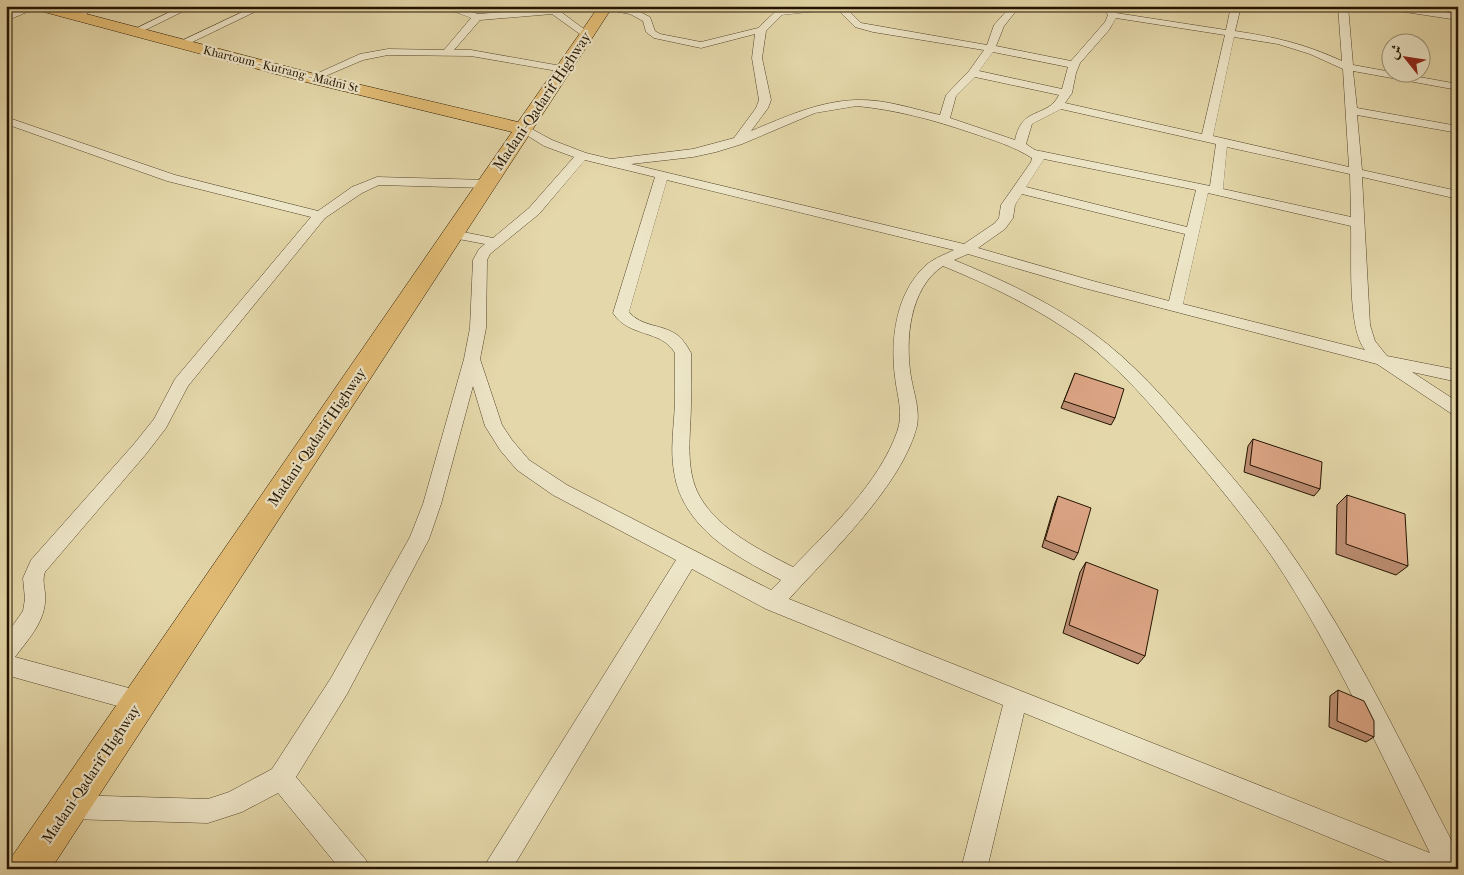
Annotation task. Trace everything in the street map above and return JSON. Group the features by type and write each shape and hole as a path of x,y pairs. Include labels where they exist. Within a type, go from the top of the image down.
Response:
{"highway":[{"name":"Khartoum - Kutrang - Madni St","path":"38,6 312,78 524,129"},
{"name":"Madani-Qadarif Highway","path":"27,869 524,129 597,16"}],"street":[{"path":"6,18 38,6"},
{"path":"75,16 97,6"},
{"path":"134,32 190,6"},
{"path":"180,44 263,6"},
{"path":"444,6 477,17 550,9 597,16 641,14 647,18 651,32 657,36 694,45 708,45 761,30 779,13 838,6 858,25 873,29 989,48 1073,65"},
{"path":"944,120 951,95 973,73 989,48 999,25 1016,6"},
{"path":"1207,138 1236,6"},
{"path":"1343,6 1356,172 1362,325 1368,343 1382,360 1458,410"},
{"path":"1385,6 1458,17"},
{"path":"1020,145 1025,126 1029,121 1059,105 1067,94 1073,65 1105,30 1110,10 1296,45 1347,68 1458,87"},
{"path":"447,52 477,17"},
{"path":"738,141 762,108 764,100 756,48 761,30"},
{"path":"312,78 360,57 373,54 471,53 564,69"},
{"path":"973,73 1067,94"},
{"path":"610,163 692,153 738,141 812,110 857,103 889,106 944,120 1020,145 1038,157 1037,162 1008,205 1006,218 1000,226 930,270 918,284 904,321 900,343 902,372 911,417 905,435 888,466 864,502 773,602"},
{"path":"1059,105 1458,195"},
{"path":"1351,110 1458,130"},
{"path":"6,120 171,178 320,215"},
{"path":"524,129 548,143 582,156 967,248 1089,285 1382,360 1458,376"},
{"path":"1175,307 1193,232 1210,189 1222,141"},
{"path":"1034,153 1210,189 1358,223"},
{"path":"69,806 208,811 234,803 281,778 339,686 419,539 432,504 472,359 478,328 480,260 484,252 494,242 524,221 582,156"},
{"path":"662,176 620,313 628,321 674,338 680,345 683,353 681,458 685,485 696,509 726,537 755,558 795,577"},
{"path":"6,652 32,613 36,602 32,586 33,574 38,566 140,449 160,423 180,383 320,215 357,190 377,181 487,184"},
{"path":"1019,189 1193,232"},
{"path":"453,234 494,242"},
{"path":"943,261 983,277 1025,298 1063,319 1107,351 1149,392 1222,477 1280,553 1344,659 1452,869"},
{"path":"472,359 494,426 506,445 523,465 560,490 688,558 773,602 1439,869"},
{"path":"497,869 688,558"},
{"path":"6,665 139,702"},
{"path":"974,869 1016,700"},
{"path":"281,778 357,869"}],"building":[{"path":"1075,373 1124,389 1115,418 1064,401"},
{"path":"1253,439 1322,462 1320,489 1250,465"},
{"path":"1347,495 1405,514 1408,566 1346,544"},
{"path":"1058,496 1091,508 1078,553 1045,540"},
{"path":"1086,562 1158,590 1145,656 1069,625"},
{"path":"1338,690 1364,701 1374,721 1374,737 1337,721"}]}
